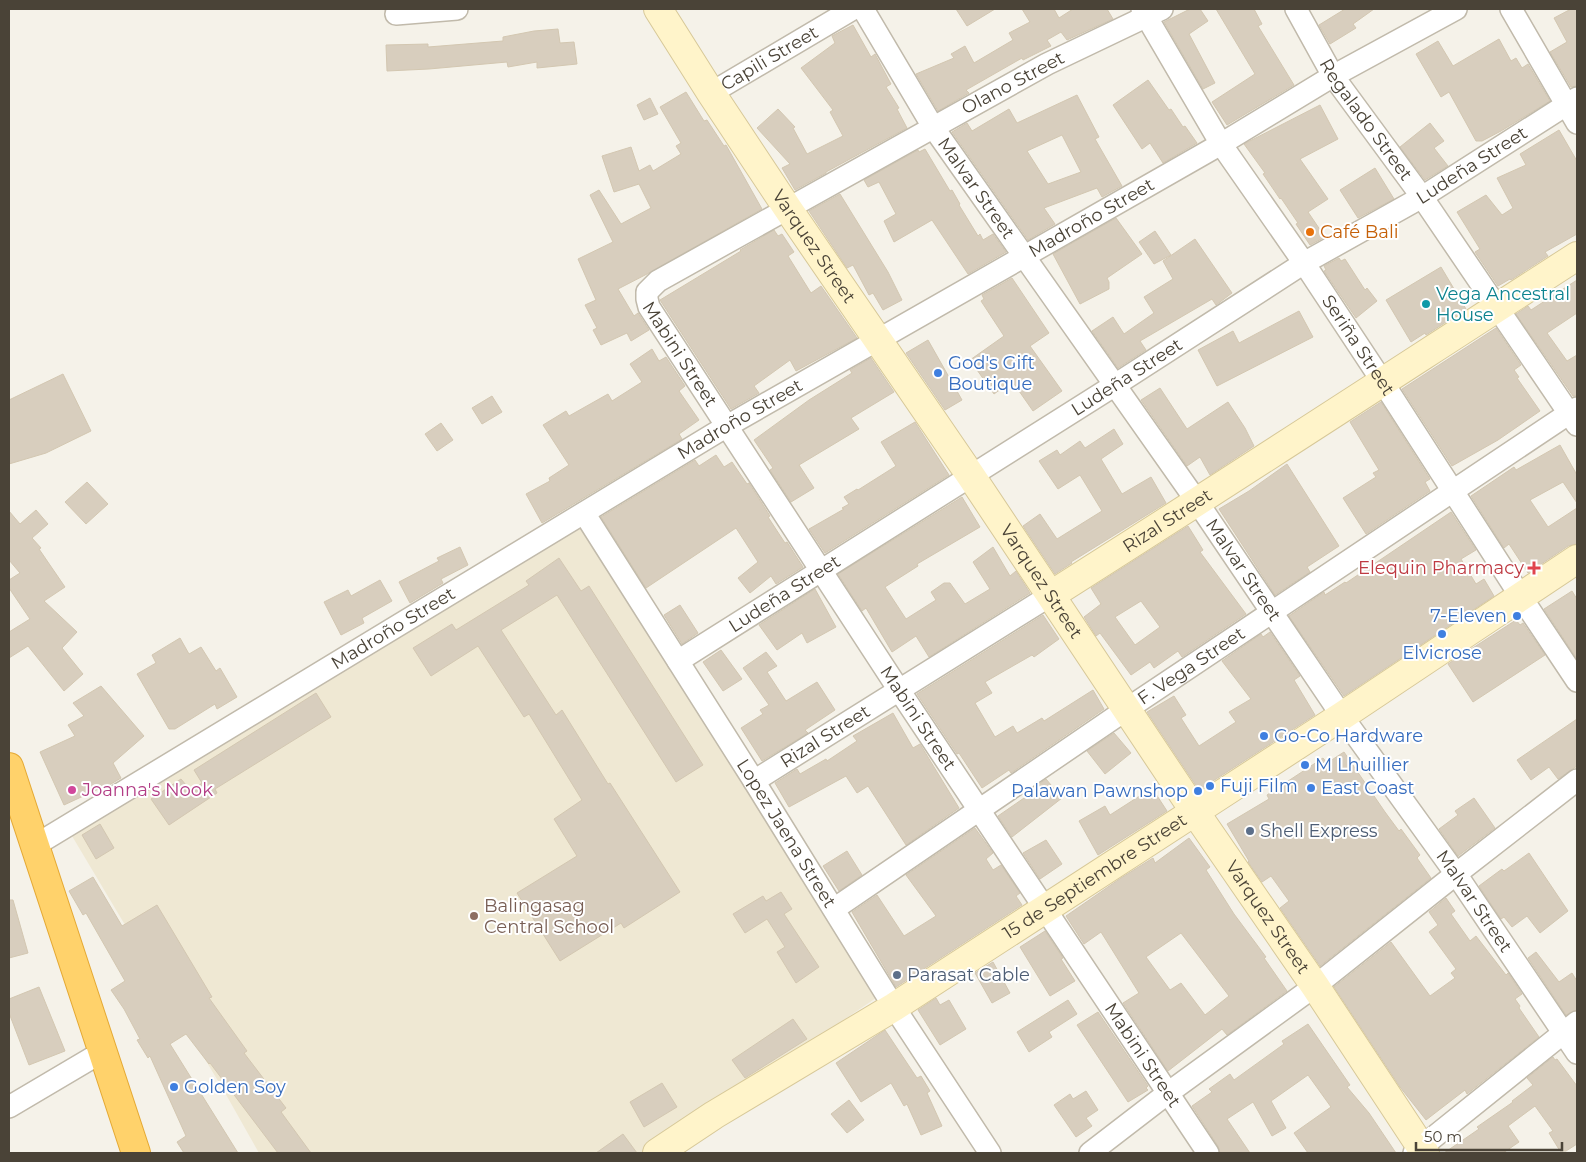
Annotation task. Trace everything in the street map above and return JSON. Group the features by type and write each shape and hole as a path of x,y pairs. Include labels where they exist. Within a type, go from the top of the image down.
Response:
{"highway":[{"path":"9,767 136,1153"}],"street":[{"path":"396,14 457,9"},
{"name":"Varquez Street","path":"658,9 788,209 971,476 1315,986 1420,1152"},
{"name":"Capili Street","path":"711,93 853,9"},
{"name":"Malvar Street","path":"863,9 933,126 1198,502 1342,716 1570,1028 1577,1053"},
{"name":"Regalado Street","path":"1296,9 1333,76 1422,196 1497,307 1575,416"},
{"name":"Madroño Street","path":"34,846 246,716 584,514 726,426 1221,144 1333,76 1456,9"},
{"path":"1511,9 1572,101 1577,123"},
{"name":"Olano Street","path":"658,281 933,126 1047,64 1151,11"},
{"name":"Seriña Street","path":"1151,11 1221,144 1304,263 1577,681"},
{"name":"Ludeña Street","path":"678,661 1115,385 1304,263 1422,196 1572,101"},
{"name":"Rizal Street","path":"754,781 1198,502 1577,256"},
{"name":"Mabini Street","path":"658,281 647,292 649,306 899,690 1208,1153"},
{"name":"F. Vega Street","path":"834,909 1127,709 1454,492 1575,416"},
{"name":"Lopez Jaena Street","path":"584,514 754,781 894,1007 990,1153"},
{"name":"15 de Septiembre Street","path":"657,1153 714,1115 894,1007 1196,812 1577,559"},
{"path":"1090,1153 1168,1092 1315,986 1577,780"},
{"path":"1420,1152 1570,1028"},
{"path":"9,1106 102,1052"}],"shaded area":[{"name":"Balingasag Central School","path":"582,527 879,996 647,1153 259,1153 72,836"}],"building":[{"path":"956,9 995,9 967,26"},
{"path":"1022,9 1054,9 1059,18 1073,9 1107,9 1113,19 1067,40 1061,32 1047,40 1051,46 1023,60 1022,58 966,90 969,93 938,111 916,74 954,58 951,54 965,46 974,63 1013,40 1009,33 1030,22"},
{"path":"1190,9 1200,9 1208,21 1189,34 1215,83 1203,89 1164,22"},
{"path":"1216,9 1254,9 1262,24 1258,26 1294,85 1227,125 1212,102 1255,74"},
{"path":"1345,9 1374,9 1353,24 1356,28 1330,44 1319,25"},
{"path":"1571,9 1577,9 1577,86 1571,87 1550,52 1567,42 1554,18"},
{"path":"853,25 871,57 875,54 891,84 886,87 899,108 897,109 907,128 795,190 782,168 790,164 757,128 778,109 795,127 793,128 807,154 843,136 830,112 833,110 801,68 835,43 832,36"},
{"path":"558,29 560,43 574,42 577,64 537,68 537,62 508,67 507,62 387,71 386,45 428,44 428,47 503,41 503,37"},
{"path":"1499,39 1511,61 1516,58 1522,68 1528,64 1550,101 1501,131 1482,141 1476,141 1449,92 1441,97 1416,54 1438,41 1453,66"},
{"path":"1148,80 1169,110 1171,109 1197,143 1163,163 1150,143 1142,149 1113,105"},
{"path":"686,92 704,121 707,120 724,146 726,145 762,209 618,289 634,316 638,313 649,330 631,341 627,333 601,345 593,330 597,328 585,305 596,300 578,259 613,242 590,195 599,190 621,224 651,208 639,184 614,192 602,156 631,147 639,171 650,165 653,171 681,154 676,146 681,143 660,107"},
{"path":"1077,95 1099,137 1095,139 1122,186 1102,197 1097,188 1044,208 1055,224 1028,240 952,132 967,123 972,131 1009,109 1017,123","holes":["1062,135 1081,172 1048,184 1027,151"]},
{"path":"650,98 658,114 644,120 637,105"},
{"path":"1320,105 1338,139 1300,159 1328,199 1308,212 1325,237 1310,245 1296,224 1298,223 1244,144"},
{"path":"1430,123 1444,141 1434,148 1448,166 1425,180 1400,147"},
{"path":"1559,130 1577,161 1577,234 1545,252 1548,256 1511,280 1498,286 1475,252 1480,249 1457,212 1486,195 1502,215 1513,208 1497,178 1526,165 1520,154"},
{"path":"925,149 950,191 952,190 978,236 980,234 983,240 993,234 1006,252 968,274 932,220 894,242 884,221 896,214 879,182 868,187 864,180 918,150 919,152"},
{"path":"1375,168 1394,199 1358,218 1340,190"},
{"path":"840,194 888,272 902,300 883,310 873,293 869,295 853,265 847,268 809,211"},
{"path":"1116,218 1142,254 1107,278 1109,289 1080,304 1053,254"},
{"path":"774,230 778,236 782,234 794,252 788,256 811,293 821,286 857,338 796,371 790,360 754,386 759,393 731,409 660,300"},
{"path":"1155,231 1171,255 1154,264 1139,242"},
{"path":"1195,239 1232,293 1216,305 1212,299 1140,341 1146,350 1118,368 1092,331 1113,317 1124,334 1154,313 1144,297 1173,279 1163,261"},
{"path":"1339,258 1341,261 1345,259 1365,290 1367,288 1377,301 1356,318 1324,271 1326,270 1324,266"},
{"name":"Vega Ancestral House","path":"1441,267 1466,309 1426,335 1425,333 1411,342 1386,300"},
{"path":"1012,278 1049,333 1030,346 1062,391 1033,411 1012,381 994,394 970,360 1004,336 981,301 984,299 982,295"},
{"path":"1577,280 1577,313 1547,333 1567,361 1577,355 1577,396 1573,396 1516,314 1528,306 1531,310"},
{"path":"1299,311 1313,337 1217,386 1198,350 1233,331 1239,343"},
{"path":"1496,328 1521,365 1514,370 1519,377 1517,378 1540,411 1498,440 1452,466 1402,389"},
{"path":"928,340 962,400 945,410 906,353"},
{"path":"652,349 659,361 666,357 685,386 679,391 699,420 679,434 682,439 542,523 526,494 550,481 549,478 569,465 543,425 566,411 569,416 608,394 612,401 642,382 630,364"},
{"path":"871,358 894,392 851,418 859,429 799,465 814,488 791,502 770,470 773,468 754,440 809,400 852,373 850,370"},
{"path":"63,374 91,431 46,453 9,464 9,400"},
{"path":"1160,388 1187,429 1228,402 1254,446 1210,475 1200,457 1187,466 1141,400"},
{"path":"492,396 502,412 482,424 472,408"},
{"path":"1381,402 1430,479 1425,482 1430,491 1366,534 1343,498 1376,477 1373,473 1379,470 1350,422"},
{"path":"915,422 949,475 825,553 809,529 844,509 842,508 849,504 844,497 896,466 881,442"},
{"path":"441,423 453,440 437,451 425,434"},
{"path":"1114,429 1123,444 1101,459 1122,494 1151,477 1166,503 1055,574 1023,526 1040,514 1057,539 1102,511 1080,475 1058,489 1039,461 1057,450 1060,455 1080,441 1085,448"},
{"path":"1560,445 1577,475 1577,503 1563,482 1530,500 1548,527 1577,508 1577,544 1568,546 1528,573 1509,544 1504,548 1471,496 1514,467 1516,470"},
{"path":"716,455 724,467 732,462 747,484 749,483 770,516 768,517 803,567 776,584 771,576 750,593 738,578 758,562 736,528 646,588 601,517 695,460 699,466"},
{"path":"1287,464 1339,546 1307,567 1310,572 1275,595 1219,509 1249,491"},
{"path":"87,482 108,504 86,524 65,502"},
{"path":"962,497 980,527 917,564 918,566 885,587 906,619 936,600 931,592 944,583 950,583 965,604 990,589 973,562 993,547 1010,576 1016,571 1030,593 929,657 916,636 892,652 866,608 862,611 838,574"},
{"path":"36,510 48,524 32,538 41,548 39,549 65,587 44,601 77,632 62,648 83,674 64,691 28,646 9,658 9,632 30,619 9,588 9,580 20,573 9,560 9,511 20,524"},
{"path":"1451,512 1476,550 1461,559 1476,584 1484,579 1494,596 1344,696 1289,616 1324,592 1325,595 1346,583"},
{"path":"1188,526 1203,550 1200,552 1246,614 1182,657 1178,651 1154,668 1150,662 1131,675 1100,633 1096,636 1084,617 1101,604 1091,588","holes":["1141,601 1160,627 1135,645 1115,617"]},
{"path":"460,547 468,565 441,579 443,583 410,603 399,582 439,561 437,558"},
{"path":"559,558 581,591 589,586 703,765 676,782 557,595 501,630 556,715 562,710 608,784 610,783 680,892 624,928 621,923 560,961 517,893 577,856 554,819 582,800 529,714 524,717 478,646 431,676 413,648 452,624 456,630 529,585 526,581"},
{"path":"380,580 392,601 362,618 364,623 341,635 324,602 348,590 351,596"},
{"path":"815,589 836,627 807,643 802,633 777,650 759,625"},
{"path":"1572,591 1577,599 1577,659 1544,609"},
{"path":"680,605 698,633 682,644 664,615"},
{"path":"1043,615 1059,639 1034,657 1032,655 985,682 992,693 975,703 995,737 1013,726 1017,733 1042,718 1044,721 1093,690 1104,709 1011,773 1009,770 982,788 917,694"},
{"path":"1516,620 1520,625 1523,623 1545,655 1473,702 1448,664"},
{"path":"1270,632 1300,676 1294,680 1315,715 1199,790 1147,712 1174,696 1186,715 1181,718 1199,746 1236,722 1229,712 1251,699 1222,661 1261,634 1263,637"},
{"path":"180,638 189,654 201,647 216,671 220,668 237,697 217,709 215,704 175,729 169,729 137,674 156,663 152,655"},
{"path":"721,650 742,679 723,691 703,662"},
{"path":"766,652 777,666 767,672 786,701 817,682 835,710 805,730 808,733 762,761 741,728 763,714 760,710 769,705 743,668"},
{"path":"101,686 144,736 113,763 121,778 106,787 64,805 40,752 75,736 68,725 84,716 73,703"},
{"path":"316,693 331,717 215,789 217,793 169,825 151,799 181,779 191,791 202,783 194,770"},
{"path":"893,713 913,748 920,744 959,808 906,845 868,786 857,793 846,776 789,807 775,783 797,769 800,774 826,759 827,761 857,741 853,736"},
{"path":"1577,719 1577,766 1558,779 1549,767 1531,780 1517,760"},
{"path":"1114,733 1131,753 1105,774 1087,751"},
{"path":"1344,752 1399,831 1401,829 1420,855 1417,858 1431,878 1320,966 1280,908 1289,901 1271,876 1262,882 1248,862 1227,824 1269,799 1267,795 1323,758 1327,763"},
{"path":"1046,779 1062,798 1012,837 998,816 1027,796 1025,794"},
{"path":"1152,788 1167,811 1098,855 1079,821 1105,806 1110,815"},
{"path":"1474,798 1495,828 1458,856 1439,829 1458,815 1455,811"},
{"path":"100,824 114,848 96,859 82,835"},
{"path":"975,828 993,853 986,859 993,870 1001,865 1020,893 1016,896 1022,905 896,987 852,912 877,895 904,936 936,916 906,875"},
{"path":"1189,838 1210,867 1206,870 1234,914 1266,957 1264,958 1287,991 1227,1035 1222,1029 1168,1071 1123,1003 1139,993 1101,932 1084,944 1066,916 1153,858 1155,863","holes":["1181,933 1229,996 1205,1015 1181,983 1170,990 1146,957"]},
{"path":"1046,840 1062,864 1040,879 1023,853"},
{"path":"847,851 862,875 839,891 823,866"},
{"path":"1529,853 1568,911 1540,933 1527,916 1512,927 1504,917 1501,919 1479,886 1502,869 1504,871"},
{"path":"93,877 122,926 157,905 212,997 209,998 247,1051 244,1053 286,1108 281,1112 311,1153 278,1153 186,1034 170,1044 238,1153 184,1153 177,1142 186,1136 150,1056 148,1058 137,1040 140,1039 124,1009 111,990 125,981 86,913 83,915 69,891"},
{"path":"781,892 792,909 784,914 819,967 796,983 777,952 785,947 767,919 745,933 733,914 763,896 766,901"},
{"path":"1446,898 1455,911 1451,914 1470,941 1476,936 1506,975 1508,973 1522,994 1515,999 1520,1006 1519,1008 1539,1037 1467,1094 1465,1090 1426,1120 1400,1087 1334,987 1391,942 1430,996 1455,978 1451,973 1456,969 1429,932 1438,925 1429,912"},
{"path":"9,900 13,900 28,953 9,958"},
{"path":"1045,931 1063,958 1061,959 1075,981 1050,996 1020,947"},
{"path":"1536,952 1559,982 1572,973 1577,981 1577,1010 1566,1015 1528,958"},
{"path":"993,962 1010,993 992,1003 975,973"},
{"path":"39,987 65,1051 29,1065 9,1013 9,999"},
{"path":"936,998 940,1005 949,1000 966,1029 940,1045 918,1010"},
{"path":"1068,1000 1077,1014 1049,1032 1052,1037 1029,1052 1017,1032"},
{"path":"1098,1012 1148,1086 1146,1088 1148,1090 1128,1102 1077,1025"},
{"path":"793,1019 807,1039 745,1078 732,1060"},
{"path":"1308,1024 1350,1085 1347,1087 1369,1113 1396,1153 1308,1153 1294,1133 1331,1107 1308,1075 1271,1101 1286,1128 1272,1136 1253,1102 1227,1119 1250,1153 1220,1153 1218,1146 1192,1106 1212,1092 1209,1089 1230,1074 1234,1080 1284,1044 1282,1041"},
{"path":"885,1030 917,1078 921,1076 930,1091 927,1093 942,1126 921,1135 907,1104 904,1106 891,1083 861,1102 836,1063"},
{"path":"1553,1057 1555,1060 1557,1059 1577,1086 1577,1144 1566,1151 1560,1151 1549,1133 1553,1131 1535,1106 1508,1126 1519,1142 1503,1153 1444,1153 1479,1129 1477,1127 1513,1102 1533,1085 1527,1078"},
{"path":"662,1083 677,1107 644,1127 630,1102"},
{"path":"1086,1091 1098,1110 1086,1118 1092,1126 1076,1137 1054,1105 1070,1094 1073,1099"},
{"path":"849,1100 864,1120 847,1133 831,1114"},
{"path":"623,1134 637,1153 596,1153"}],"place":[{"name":"Café Bali","path":"1310,232"},
{"name":"Vega Ancestral House","path":"1426,304"},
{"name":"God's Gift Boutique","path":"938,373"},
{"name":"Elequin Pharmacy","path":"1534,568"},
{"name":"7-Eleven","path":"1517,616"},
{"name":"Elvicrose","path":"1442,634"},
{"name":"Go-Co Hardware","path":"1264,736"},
{"name":"M Lhuillier","path":"1305,765"},
{"name":"Fuji Film","path":"1210,786"},
{"name":"East Coast","path":"1311,788"},
{"name":"Joanna's Nook","path":"72,790"},
{"name":"Palawan Pawnshop","path":"1198,791"},
{"name":"Shell Express","path":"1250,831"},
{"name":"Balingasag Central School","path":"474,916"},
{"name":"Parasat Cable","path":"897,975"},
{"name":"Golden Soy","path":"174,1087"}]}
